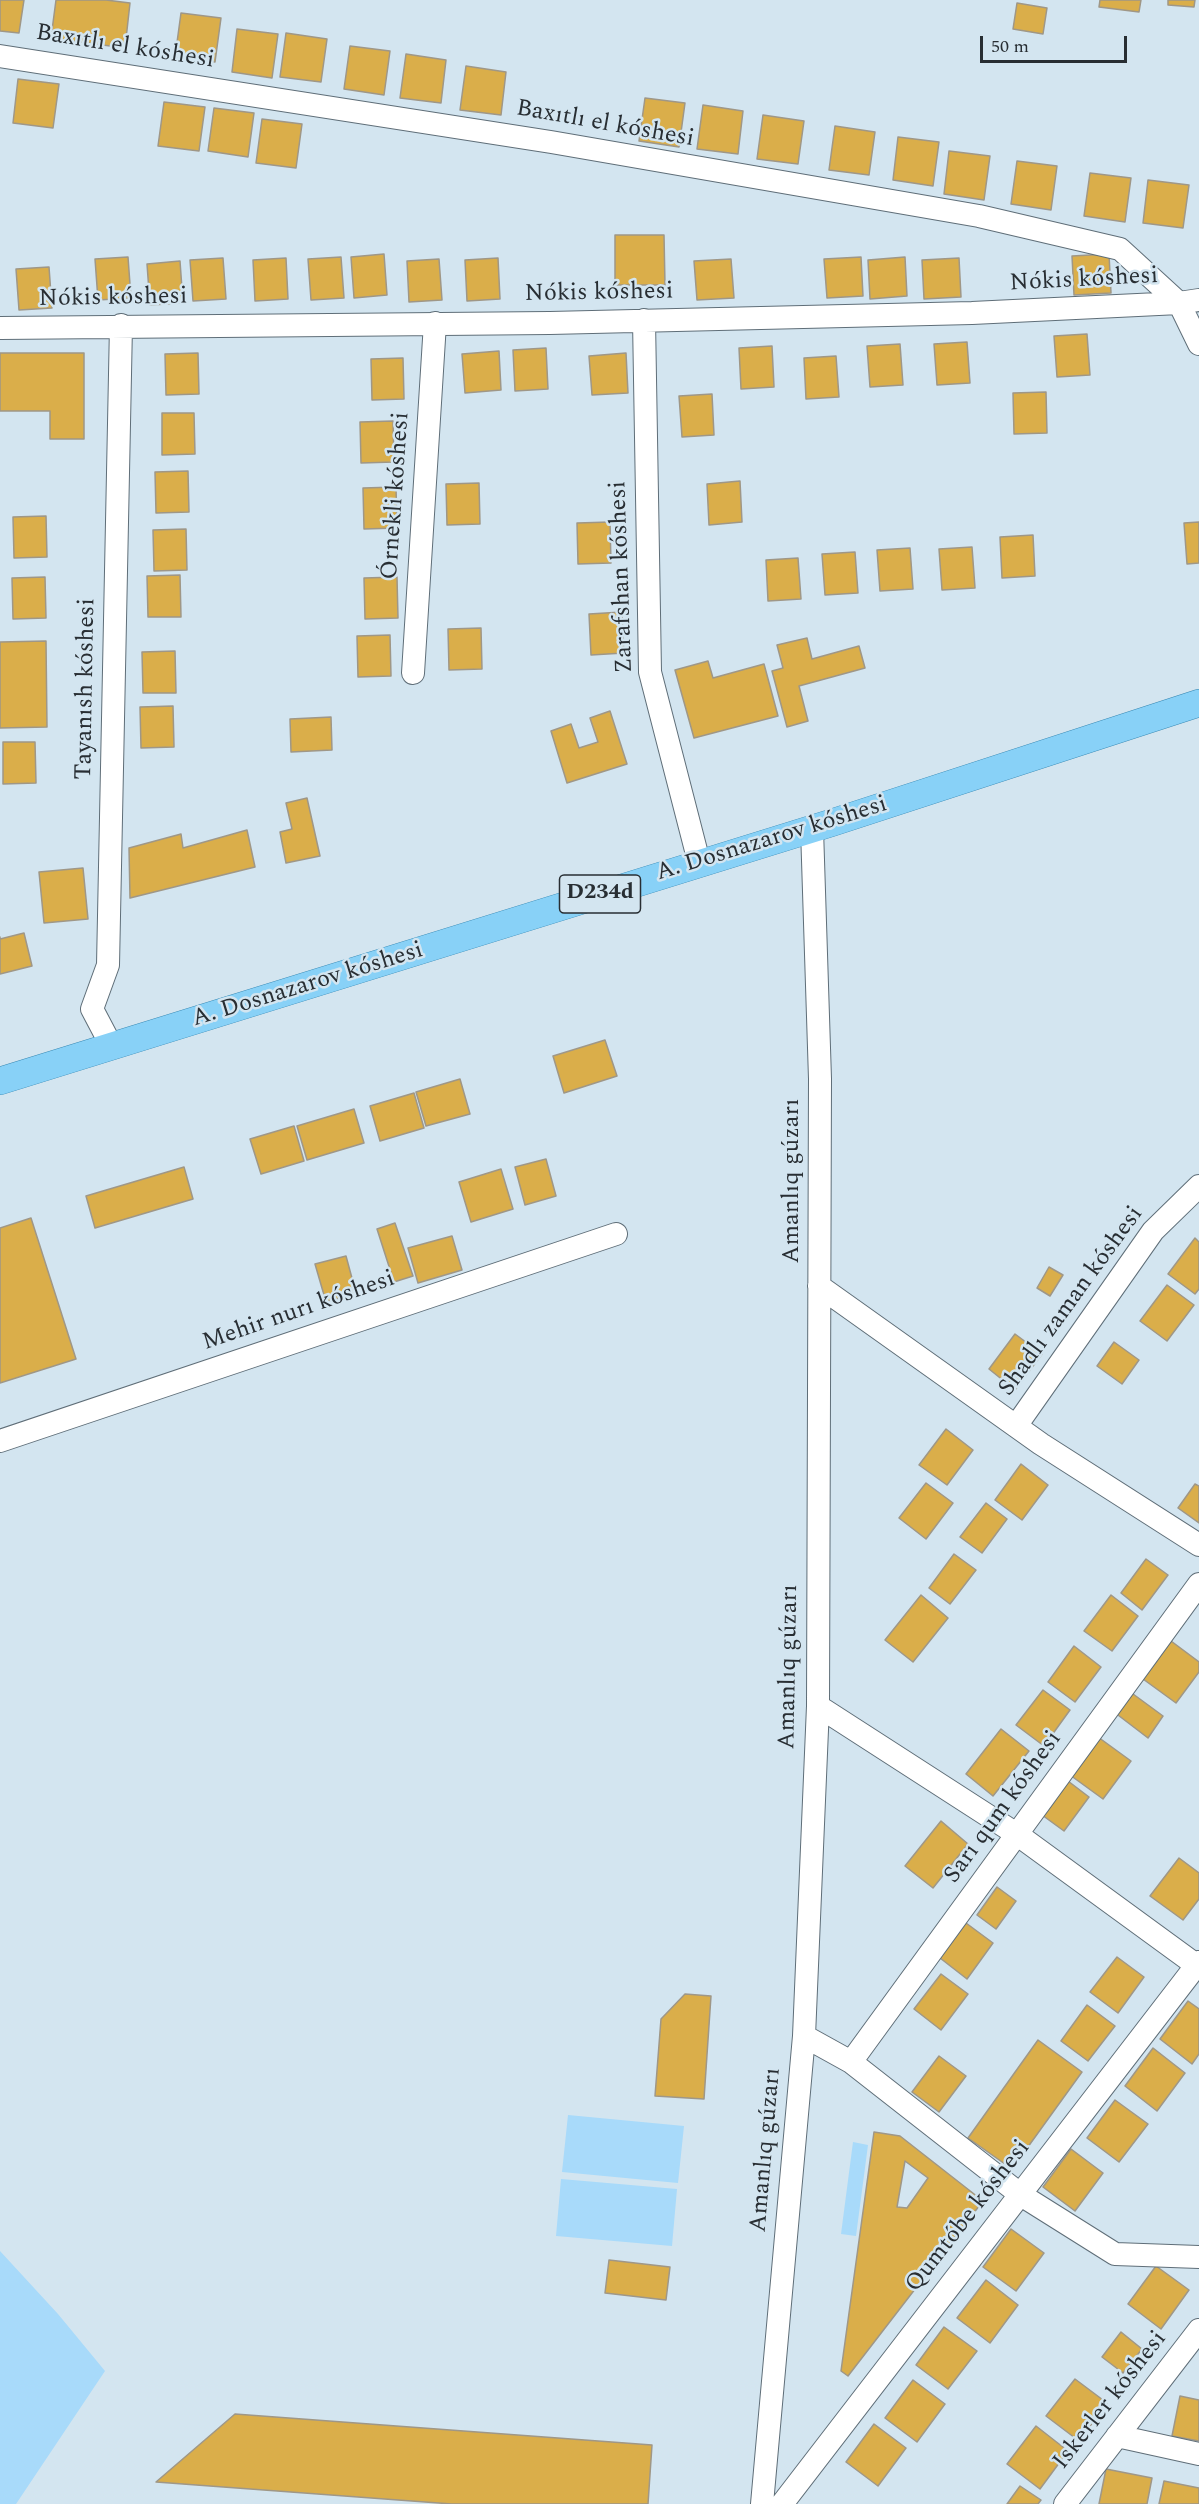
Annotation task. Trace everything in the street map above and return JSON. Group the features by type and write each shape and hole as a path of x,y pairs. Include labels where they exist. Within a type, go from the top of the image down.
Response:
{"main road":[{"name":"A. Dosnazarov kóshesi","path":"0,1081 699,862 812,829 1199,703"}],"street":[{"name":"Baxıtlı el kóshesi","path":"0,56 551,142 979,216 1120,249 1189,301"},
{"name":"Nókis kóshesi","path":"0,328 644,320 972,313 1189,301"},
{"path":"1189,301 1199,344"},
{"name":"Zarafshan kóshesi","path":"644,320 650,672 699,862"},
{"name":"Órnekli kóshesi","path":"413,673 435,323"},
{"name":"Tayanısh kóshesi","path":"112,1047 92,1009 108,965 121,325"},
{"name":"Amanlıq gúzarı","path":"762,2504 804,2036 818,1706 820,1079 812,829"},
{"name":"Shadlı zaman kóshesi","path":"1016,1426 1153,1231 1199,1186"},
{"name":"Mehir nurı kóshesi","path":"0,1441 616,1234"},
{"path":"819,1286 1016,1426 1199,1545"},
{"name":"Sarı qum kóshesi","path":"851,2062 1199,1584"},
{"path":"818,1706 1018,1835 1198,1964"},
{"name":"Qumtóbe kóshesi","path":"782,2504 1198,1964"},
{"path":"804,2036 851,2062 1021,2195 1115,2254 1199,2257"},
{"name":"Iskerler kóshesi","path":"1065,2504 1199,2330"},
{"path":"1117,2436 1199,2454"}],"shaded area":[{"path":"568,2115 684,2126 678,2183 562,2172"},
{"path":"853,2142 868,2145 856,2236 841,2234"},
{"path":"561,2179 677,2189 672,2246 556,2236"},
{"path":"0,2251 58,2314 105,2371 16,2504 0,2504"}],"building":[{"path":"0,0 24,0 19,33 0,31"},
{"path":"56,0 106,0 130,3 125,48 51,38"},
{"path":"1100,0 1141,0 1139,12 1099,7"},
{"path":"1168,0 1195,0 1194,7 1168,5"},
{"path":"1017,3 1047,8 1043,34 1013,29"},
{"path":"181,13 221,18 215,62 175,57"},
{"path":"237,29 278,34 272,78 232,72"},
{"path":"286,33 327,39 321,82 280,77"},
{"path":"350,46 390,51 384,95 344,89"},
{"path":"406,54 446,60 441,103 400,98"},
{"path":"466,66 506,72 501,115 460,110"},
{"path":"18,79 59,84 53,128 13,123"},
{"path":"645,98 685,103 679,147 639,141"},
{"path":"164,102 205,107 199,151 158,146"},
{"path":"703,105 743,111 738,154 697,149"},
{"path":"214,108 254,113 248,157 208,151"},
{"path":"763,115 804,121 798,164 757,159"},
{"path":"262,119 302,124 296,168 256,163"},
{"path":"835,126 875,132 869,175 829,170"},
{"path":"898,137 939,142 933,186 893,180"},
{"path":"949,151 990,156 984,200 944,194"},
{"path":"1017,161 1057,166 1051,210 1011,204"},
{"path":"1090,173 1131,178 1125,222 1084,216"},
{"path":"1148,180 1189,185 1183,228 1143,223"},
{"path":"615,235 664,235 665,285 615,285"},
{"path":"384,254 387,295 354,298 351,257"},
{"path":"1109,254 1111,293 1074,295 1072,256"},
{"path":"128,257 131,298 98,300 95,259"},
{"path":"341,257 344,298 311,300 308,259"},
{"path":"861,257 863,296 827,298 824,259"},
{"path":"905,257 907,296 870,299 868,260"},
{"path":"223,258 226,299 193,301 190,260"},
{"path":"286,258 288,299 255,301 253,260"},
{"path":"498,258 500,299 467,301 465,260"},
{"path":"959,258 961,297 924,299 922,260"},
{"path":"439,259 442,300 409,302 407,261"},
{"path":"731,259 734,298 697,300 694,261"},
{"path":"180,261 183,303 150,305 147,264"},
{"path":"49,267 52,308 19,310 16,269"},
{"path":"1087,334 1090,375 1057,377 1054,336"},
{"path":"967,342 970,383 937,385 934,344"},
{"path":"900,344 903,385 870,387 867,346"},
{"path":"772,346 774,387 741,389 739,348"},
{"path":"546,348 548,389 515,391 513,350"},
{"path":"499,351 501,390 465,393 462,354"},
{"path":"0,353 84,353 84,439 50,439 50,411 0,411"},
{"path":"198,353 199,394 166,395 165,354"},
{"path":"626,353 628,393 592,395 589,356"},
{"path":"836,356 839,397 806,399 804,358"},
{"path":"403,358 404,399 372,400 371,359"},
{"path":"1046,392 1047,433 1014,434 1013,393"},
{"path":"712,394 714,435 682,437 679,396"},
{"path":"162,413 194,413 195,454 162,455"},
{"path":"393,421 394,462 361,463 360,422"},
{"path":"188,471 189,512 156,513 155,472"},
{"path":"740,481 742,522 709,525 707,484"},
{"path":"479,483 480,524 447,525 446,484"},
{"path":"396,487 397,528 364,529 363,488"},
{"path":"46,516 47,557 14,558 13,517"},
{"path":"610,522 611,563 578,564 577,523"},
{"path":"1199,522 1199,563 1187,564 1184,523"},
{"path":"186,529 187,570 154,571 153,530"},
{"path":"1033,535 1035,576 1002,578 1000,537"},
{"path":"972,547 975,588 942,590 939,549"},
{"path":"910,548 913,589 880,591 877,550"},
{"path":"855,552 858,593 825,595 822,554"},
{"path":"798,558 801,599 768,601 766,560"},
{"path":"180,575 181,617 148,617 147,576"},
{"path":"45,577 46,618 13,619 12,578"},
{"path":"397,577 398,618 365,619 364,578"},
{"path":"622,612 624,653 591,655 589,614"},
{"path":"481,628 482,669 449,670 448,629"},
{"path":"390,635 391,676 358,677 357,636"},
{"path":"807,638 812,659 859,646 865,668 799,686 808,721 787,727 772,671 783,668 777,645"},
{"path":"46,641 47,727 0,728 0,642"},
{"path":"175,651 176,693 143,693 142,652"},
{"path":"708,661 713,678 764,664 778,716 694,738 675,670"},
{"path":"173,706 174,747 141,748 140,707"},
{"path":"610,711 627,764 567,783 551,731 571,724 579,748 598,742 590,718"},
{"path":"331,717 332,750 291,752 290,719"},
{"path":"3,742 35,742 36,783 3,784"},
{"path":"307,798 320,856 286,863 280,832 292,829 286,803"},
{"path":"247,830 255,867 130,898 129,848 181,834 183,848"},
{"path":"83,868 88,919 44,923 39,872"},
{"path":"24,933 32,966 0,974 0,939"},
{"path":"605,1040 617,1076 564,1093 553,1056"},
{"path":"460,1079 470,1114 426,1126 416,1092"},
{"path":"414,1093 424,1128 380,1141 370,1106"},
{"path":"354,1109 364,1143 307,1160 297,1126"},
{"path":"294,1126 304,1161 261,1174 250,1139"},
{"path":"546,1159 556,1196 525,1205 515,1167"},
{"path":"184,1167 193,1199 95,1228 86,1196"},
{"path":"501,1169 513,1209 471,1222 459,1182"},
{"path":"31,1218 76,1359 0,1383 0,1228"},
{"path":"395,1223 413,1276 394,1282 377,1229"},
{"path":"452,1236 462,1270 418,1283 408,1248"},
{"path":"1195,1238 1199,1242 1199,1289 1195,1294 1168,1274"},
{"path":"346,1256 356,1293 326,1302 315,1264"},
{"path":"1049,1267 1063,1275 1050,1296 1037,1288"},
{"path":"1167,1285 1194,1305 1167,1341 1140,1321"},
{"path":"1015,1334 1042,1354 1015,1390 989,1369"},
{"path":"1114,1342 1139,1360 1122,1384 1097,1366"},
{"path":"946,1429 973,1450 947,1485 919,1465"},
{"path":"1021,1464 1048,1485 1022,1520 995,1500"},
{"path":"926,1483 953,1503 926,1539 899,1518"},
{"path":"1195,1484 1199,1486 1199,1523 1178,1508"},
{"path":"986,1503 1007,1519 982,1553 960,1537"},
{"path":"954,1554 976,1570 950,1604 929,1588"},
{"path":"1146,1559 1168,1575 1142,1610 1121,1593"},
{"path":"921,1595 948,1618 913,1662 885,1640"},
{"path":"1111,1595 1138,1616 1112,1651 1084,1631"},
{"path":"1171,1641 1199,1662 1199,1672 1176,1703 1143,1679"},
{"path":"1074,1646 1101,1667 1075,1702 1048,1682"},
{"path":"1043,1690 1070,1710 1044,1746 1016,1725"},
{"path":"1129,1691 1163,1716 1148,1738 1114,1712"},
{"path":"1001,1729 1029,1751 993,1796 966,1774"},
{"path":"1098,1737 1131,1761 1103,1799 1070,1775"},
{"path":"1068,1781 1089,1797 1064,1831 1042,1815"},
{"path":"941,1821 968,1844 933,1888 905,1866"},
{"path":"1179,1858 1199,1873 1199,1899 1183,1920 1150,1896"},
{"path":"997,1887 1016,1901 996,1929 977,1915"},
{"path":"966,1923 993,1943 967,1979 940,1958"},
{"path":"1117,1957 1144,1977 1118,2013 1090,1992"},
{"path":"941,1974 968,1994 941,2030 914,2009"},
{"path":"685,1994 711,1996 704,2099 655,2096 661,2019"},
{"path":"1188,2001 1199,2009 1199,2054 1192,2064 1160,2039"},
{"path":"1087,2005 1115,2026 1088,2061 1061,2041"},
{"path":"1038,2040 1082,2072 1012,2169 968,2138"},
{"path":"1153,2048 1185,2073 1157,2111 1125,2086"},
{"path":"939,2056 966,2076 939,2112 912,2092"},
{"path":"1115,2100 1148,2124 1119,2162 1087,2138"},
{"path":"874,2132 900,2136 983,2201 848,2376 841,2371","holes":["905,2161 928,2178 907,2208 897,2207"]},
{"path":"1071,2149 1103,2173 1075,2211 1043,2187"},
{"path":"1011,2229 1044,2253 1016,2291 983,2267"},
{"path":"609,2260 670,2267 666,2300 605,2293"},
{"path":"1156,2266 1189,2290 1161,2329 1128,2304"},
{"path":"986,2280 1018,2305 990,2343 957,2318"},
{"path":"944,2327 977,2351 948,2389 916,2365"},
{"path":"1121,2332 1142,2349 1123,2373 1102,2357"},
{"path":"1075,2379 1107,2403 1079,2441 1046,2416"},
{"path":"913,2380 945,2404 917,2442 885,2418"},
{"path":"1180,2396 1199,2400 1199,2441 1172,2436"},
{"path":"235,2414 652,2445 648,2504 452,2504 156,2482"},
{"path":"874,2424 906,2448 878,2486 846,2462"},
{"path":"1036,2426 1068,2451 1040,2489 1007,2464"},
{"path":"1106,2469 1152,2478 1147,2504 1099,2504"},
{"path":"1164,2481 1199,2488 1199,2504 1159,2504"},
{"path":"1020,2486 1041,2500 1038,2504 1007,2504"}]}
